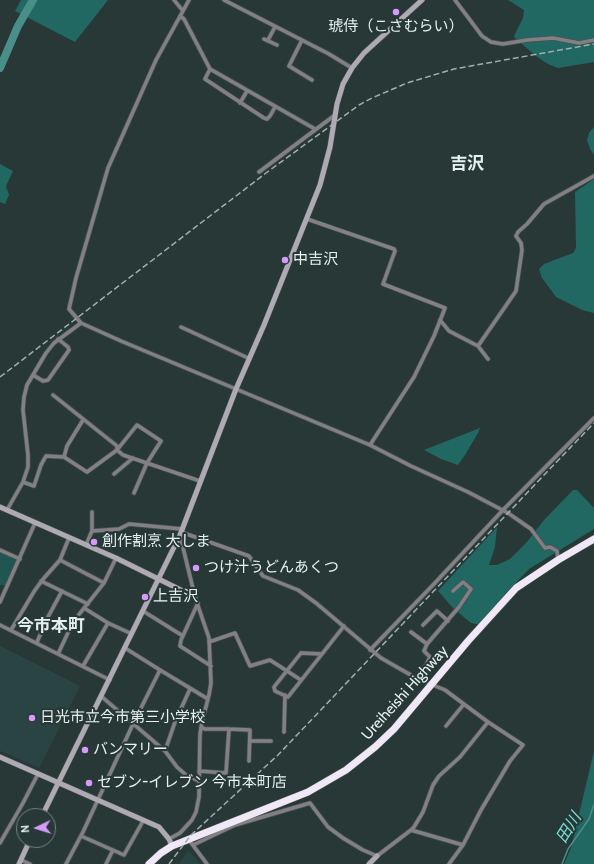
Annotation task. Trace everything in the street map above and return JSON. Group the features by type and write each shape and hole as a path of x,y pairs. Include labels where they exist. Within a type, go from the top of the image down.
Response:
{"highway":[{"name":"Ureiheishi Highway","path":"149,864 161,853 172,846 191,842 308,792 346,770 375,747 394,729 468,641 516,588 558,560 594,539"}],"street":[{"path":"174,0 183,11"},
{"path":"189,0 156,60 120,139 105,179 76,278 69,309 81,322 121,341 370,445 503,510 531,529 545,548 550,547 557,551 558,560"},
{"path":"224,0 232,2 352,68"},
{"path":"46,808 102,697 181,532 248,358 264,325 307,219 326,164 342,84 364,53 422,0"},
{"path":"455,0 482,36 491,42 503,44 553,38 579,42 594,40"},
{"path":"180,16 184,19 210,69 315,130"},
{"path":"275,27 266,40 277,45"},
{"path":"302,40 289,66 312,80"},
{"path":"210,69 204,79 267,119 275,107"},
{"path":"240,103 247,91"},
{"path":"259,172 335,115"},
{"path":"478,346 516,291 522,250 516,236 518,232 544,204 594,176"},
{"path":"307,219 394,249 395,251 383,284 445,308 434,336 414,377 370,445"},
{"path":"440,320 449,331 478,346 488,359"},
{"path":"7,510 23,482 28,464 23,404 25,391 49,348 58,339 81,322"},
{"path":"181,327 248,358"},
{"path":"33,375 43,382 48,380 69,350 68,347 58,339"},
{"path":"53,395 117,446 117,450 123,455 200,481"},
{"path":"370,650 503,510 594,418"},
{"path":"64,457 67,446 83,420"},
{"path":"23,482 34,486 41,465 46,456 64,457 87,472 117,450 137,425 161,441 147,463 134,493"},
{"path":"114,474 133,458"},
{"path":"0,507 116,558 195,597"},
{"path":"86,545 92,531 92,512"},
{"path":"0,602 35,523"},
{"path":"92,531 119,528 129,524 181,532 249,556 263,576 298,590 344,626 380,658 416,678 444,690 523,745 510,761 481,810 463,845 449,864"},
{"path":"169,839 180,833 192,820 196,812 201,727 211,683 209,642 195,597 181,532"},
{"path":"11,630 41,581 60,560 69,538"},
{"path":"0,550 20,559"},
{"path":"58,654 73,622 104,583 116,558"},
{"path":"60,560 104,583"},
{"path":"41,581 88,604"},
{"path":"416,678 430,657 424,651 427,644 448,621 471,589 463,582 453,591"},
{"path":"0,587 6,589"},
{"path":"36,642 62,591"},
{"path":"198,603 180,646 211,666"},
{"path":"84,608 108,623 132,634"},
{"path":"143,611 183,636"},
{"path":"423,625 437,611 448,621"},
{"path":"83,666 108,623"},
{"path":"0,625 110,680"},
{"path":"322,654 301,653 274,687 275,691 288,697 301,680 322,654 344,626"},
{"path":"411,632 427,644"},
{"path":"209,642 235,633 250,666 270,660 301,680"},
{"path":"125,648 208,699"},
{"path":"66,864 98,801 133,724 160,670"},
{"path":"165,751 175,722 190,688"},
{"path":"284,732 285,695"},
{"path":"102,697 165,751 177,767 186,775 199,781"},
{"path":"446,726 464,704"},
{"path":"369,864 377,856 414,828 423,812 433,785 439,776 460,757 488,722"},
{"path":"201,727 205,729 250,730 249,762"},
{"path":"199,771 226,773 229,729"},
{"path":"250,741 271,741"},
{"path":"0,757 159,827 169,839 172,846"},
{"path":"0,843 38,774"},
{"path":"207,864 191,842 235,825 310,803 328,827 349,842 377,856"},
{"path":"81,836 124,855 143,821"},
{"path":"411,830 463,845"},
{"path":"26,848 20,862 30,864"},
{"path":"106,864 113,850"}],"shaded area":[{"path":"21,0 108,0 75,42 15,11"},
{"path":"508,0 594,0 594,62 558,68 548,64 536,56 514,36 523,18 524,10"},
{"path":"594,127 594,155 587,140 589,133"},
{"path":"0,164 13,171 6,186 9,195 5,204 0,202"},
{"path":"594,179 594,313 582,310 556,297 542,278 539,269 544,264 573,253 576,248 575,192"},
{"path":"480,428 458,465 441,459 424,450"},
{"path":"573,490 577,490 594,508 594,529 529,569 506,593 482,625 471,623 453,608 438,591 497,527 495,547 489,565 497,565 510,559"},
{"path":"0,551 16,561 5,585 0,585"},
{"name":"日光市立今市第三小学校","path":"0,646 80,686 39,768 0,751"},
{"path":"594,751 594,864 564,864 571,848"},
{"path":"188,850 200,864 179,864"}],"waterway":[{"path":"0,68 18,26 33,0"},
{"name":"田川","path":"562,864 568,849 589,819 594,804"}],"railway":[{"path":"0,377 266,173 359,105 407,83 454,69 594,44"},
{"path":"169,864 191,835 278,755 594,423"}],"place":[{"name":"琥侍（こさむらい）","path":"396,12"},
{"name":"中吉沢","path":"285,260"},
{"name":"創作割烹 大しま","path":"94,542"},
{"name":"つけ汁うどんあくつ","path":"196,568"},
{"name":"上吉沢","path":"145,597"},
{"name":"日光市立今市第三小学校","path":"32,718"},
{"name":"バンマリー","path":"85,750"},
{"name":"セブン-イレブン 今市本町店","path":"89,783"}],"district":[{"name":"吉沢","path":"467,164"},
{"name":"今市本町","path":"51,626"}]}
